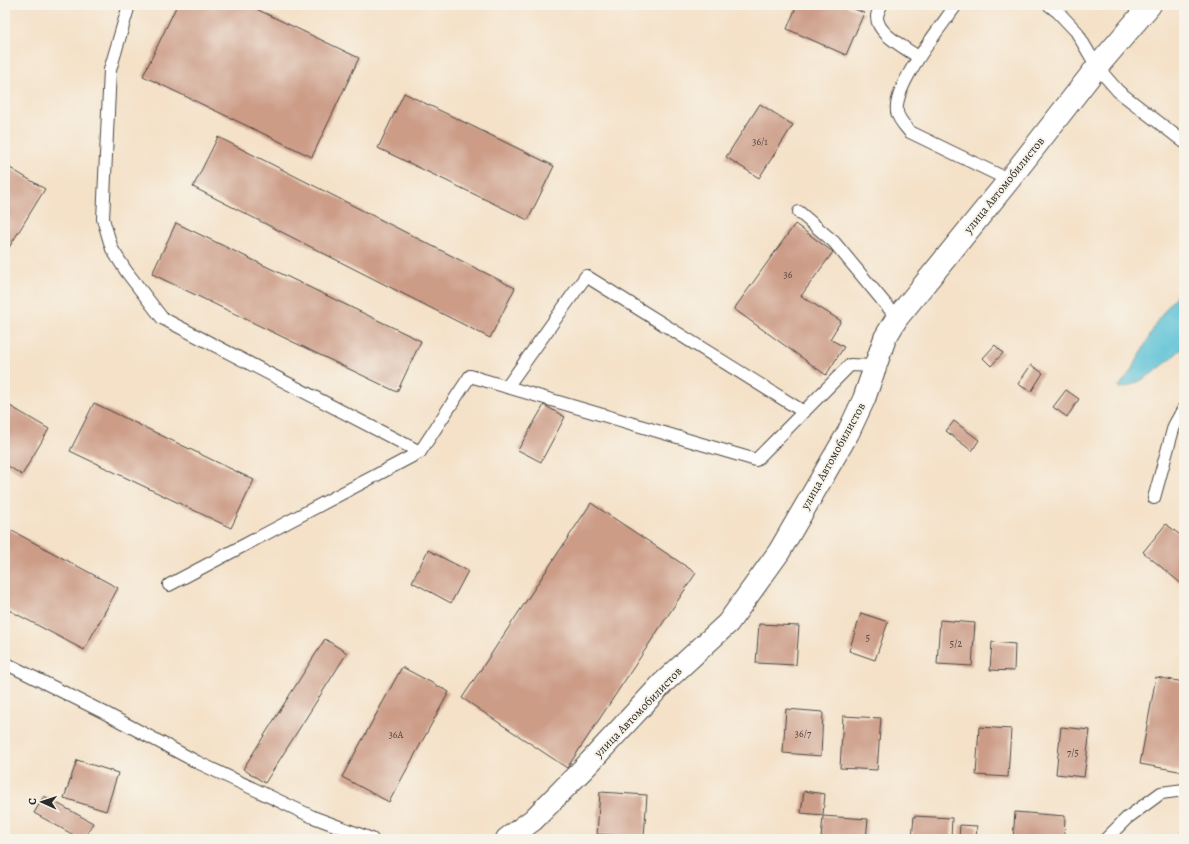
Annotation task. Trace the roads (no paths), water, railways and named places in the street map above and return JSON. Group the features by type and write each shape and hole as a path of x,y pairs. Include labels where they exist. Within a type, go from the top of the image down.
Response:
{"street":[{"name":"улица Автомобилистов","path":"507,839 533,820 589,763 663,683 728,623 779,552 848,433 864,399 874,366 885,338 897,318 1009,180 1097,67 1150,5"}],"lane":[{"path":"129,5 110,70 103,219 112,249 126,271 162,318 420,452"},
{"path":"881,5 877,16 878,26 886,35 918,57"},
{"path":"956,5 918,57 898,96 897,112 902,122 910,132 1009,180"},
{"path":"1049,5 1058,12 1076,31 1097,67 1118,91 1184,142"},
{"path":"799,212 834,242 897,318"},
{"path":"507,387 586,276 804,412"},
{"path":"169,585 420,452 470,376 756,460 850,365 874,366"},
{"path":"1154,498 1174,426 1184,408"},
{"path":"5,663 197,762 313,817 372,839"},
{"path":"1106,839 1127,818 1161,793 1184,790"}],"water":[{"path":"1184,285 1184,346 1171,359 1144,379 1126,387 1118,388 1133,368 1158,320"}]}
